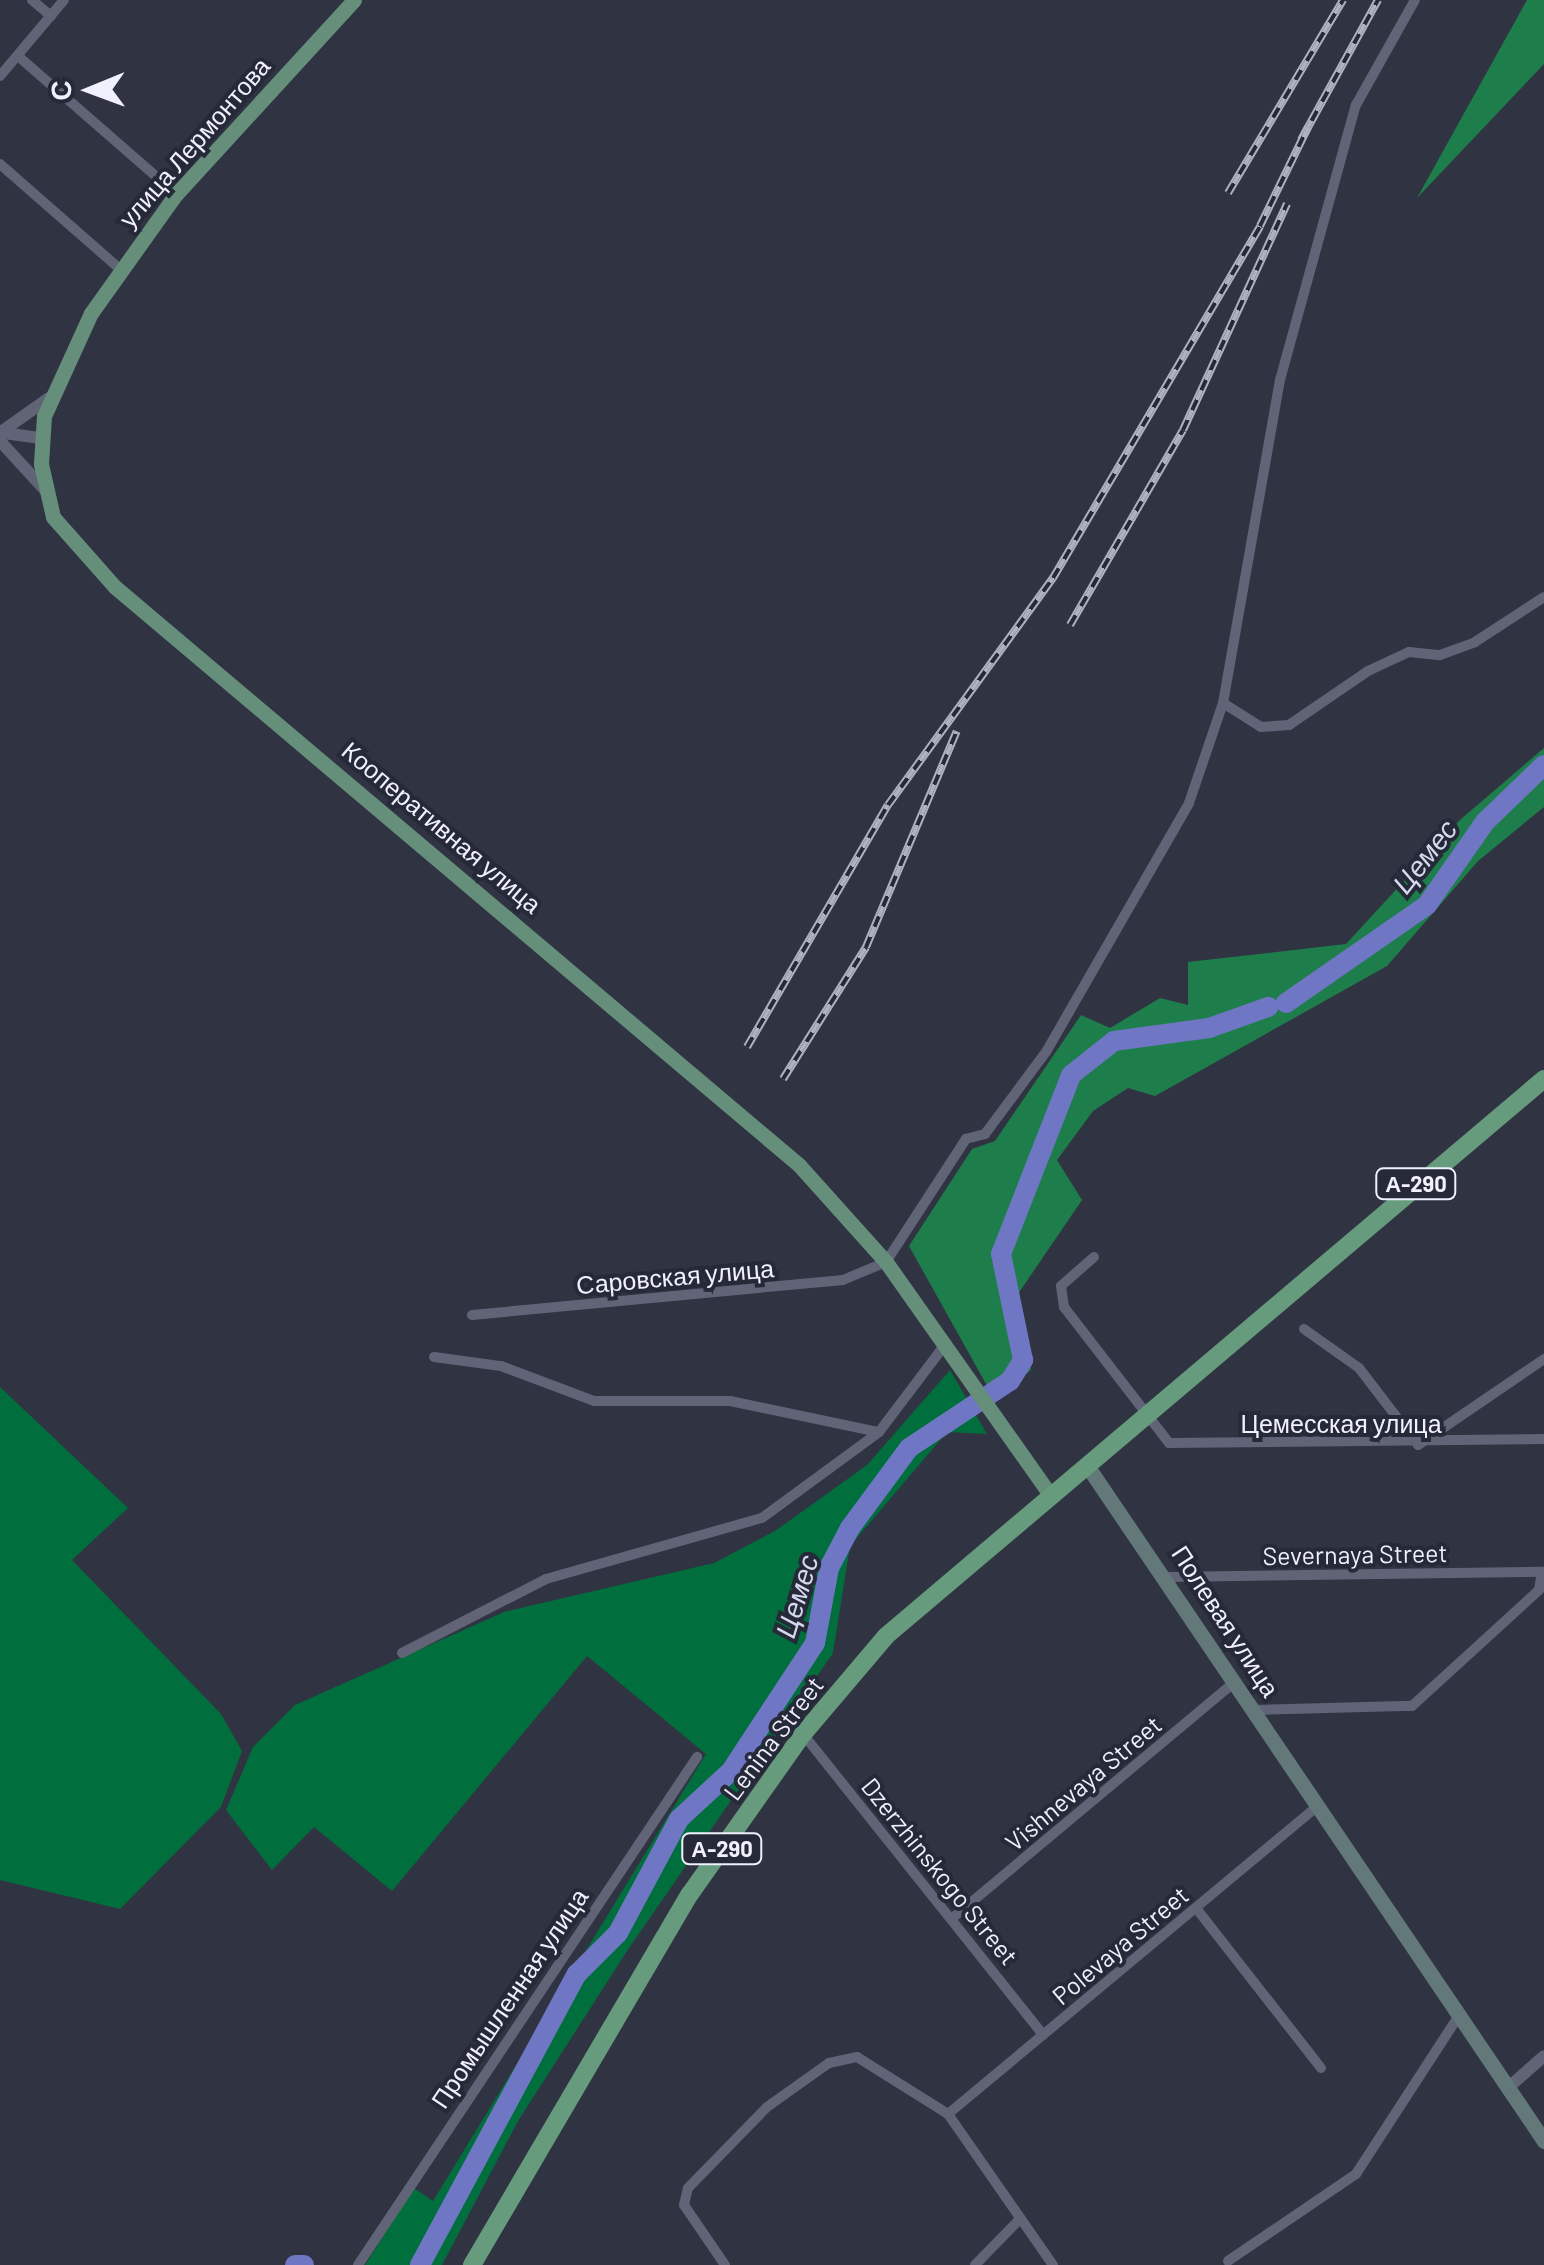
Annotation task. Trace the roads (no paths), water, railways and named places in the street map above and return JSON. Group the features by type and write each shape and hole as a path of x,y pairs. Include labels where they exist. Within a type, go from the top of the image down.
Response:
{"highway":[{"name":"А-290","path":"1088,1467 1544,1079"},
{"name":"Lenina Street","path":"472,2265 603,2030 803,1734 886,1636 1088,1467"}],"main road":[{"name":"улица Лермонтова","path":"41,438 49,398 120,269 176,194 354,0"},
{"name":"Кооперативная улица","path":"41,438 44,490 84,560 799,1164 882,1263 1051,1496"},
{"name":"Полевая улица","path":"1088,1467 1168,1577 1316,1806 1544,2141"}],"street":[{"path":"32,0 50,16"},
{"path":"0,76 64,0"},
{"path":"882,1263 966,1139 984,1134 1046,1052 1189,803 1223,703 1280,380 1356,105 1415,0"},
{"path":"18,56 176,194"},
{"path":"0,164 120,269"},
{"path":"1,432 49,398"},
{"path":"1,432 41,438"},
{"path":"0,441 44,490"},
{"path":"1223,703 1262,727 1289,725 1368,671 1409,652 1440,655 1474,642 1544,597"},
{"path":"1094,1257 1061,1286 1064,1307 1150,1418"},
{"name":"Саровская улица","path":"472,1315 842,1280 882,1263"},
{"path":"1304,1329 1359,1368 1418,1445 1544,1359"},
{"path":"402,1653 496,1598 762,1518 879,1432 944,1346"},
{"path":"434,1356 501,1366 594,1401 730,1402 879,1432"},
{"name":"Цемесская улица","path":"1150,1418 1169,1443 1418,1445 1544,1439"},
{"path":"1254,1710 1412,1706 1538,1590 1543,1572"},
{"name":"Severnaya Street","path":"1168,1577 1543,1572"},
{"name":"Vishnevaya Street","path":"956,1915 1236,1681"},
{"name":"Dzerzhinskogo Street","path":"803,1734 956,1915 1043,2035"},
{"name":"Промышленная улица","path":"358,2265 697,1756"},
{"name":"Polevaya Street","path":"948,2114 1316,1806"},
{"path":"1196,1908 1320,2068"},
{"path":"1228,2261 1356,2174 1460,2014"},
{"path":"1510,2086 1544,2056"},
{"path":"724,2265 684,2205 688,2188 768,2107 829,2064 872,2060 948,2114 1018,2222 1052,2265"},
{"path":"975,2265 1018,2222"}],"waterway":[{"name":"Цемес","path":"1286,1003 1427,905 1485,822 1544,765"},
{"name":"Цемес","path":"420,2265 577,1974 618,1933 679,1819 731,1771 815,1643 829,1568 850,1528 909,1448 1010,1381 1023,1360 1001,1254 1071,1075 1114,1041 1209,1028 1268,1007"},
{"name":"Цемес","path":"295,2265 304,2265"}],"railway":[{"path":"1228,193 1343,0"},
{"path":"1301,140 1378,0"},
{"path":"747,1047 888,805 1053,578 1260,226 1308,127"},
{"path":"1070,625 1183,430 1287,204"},
{"path":"783,1079 866,947 957,731"}]}
